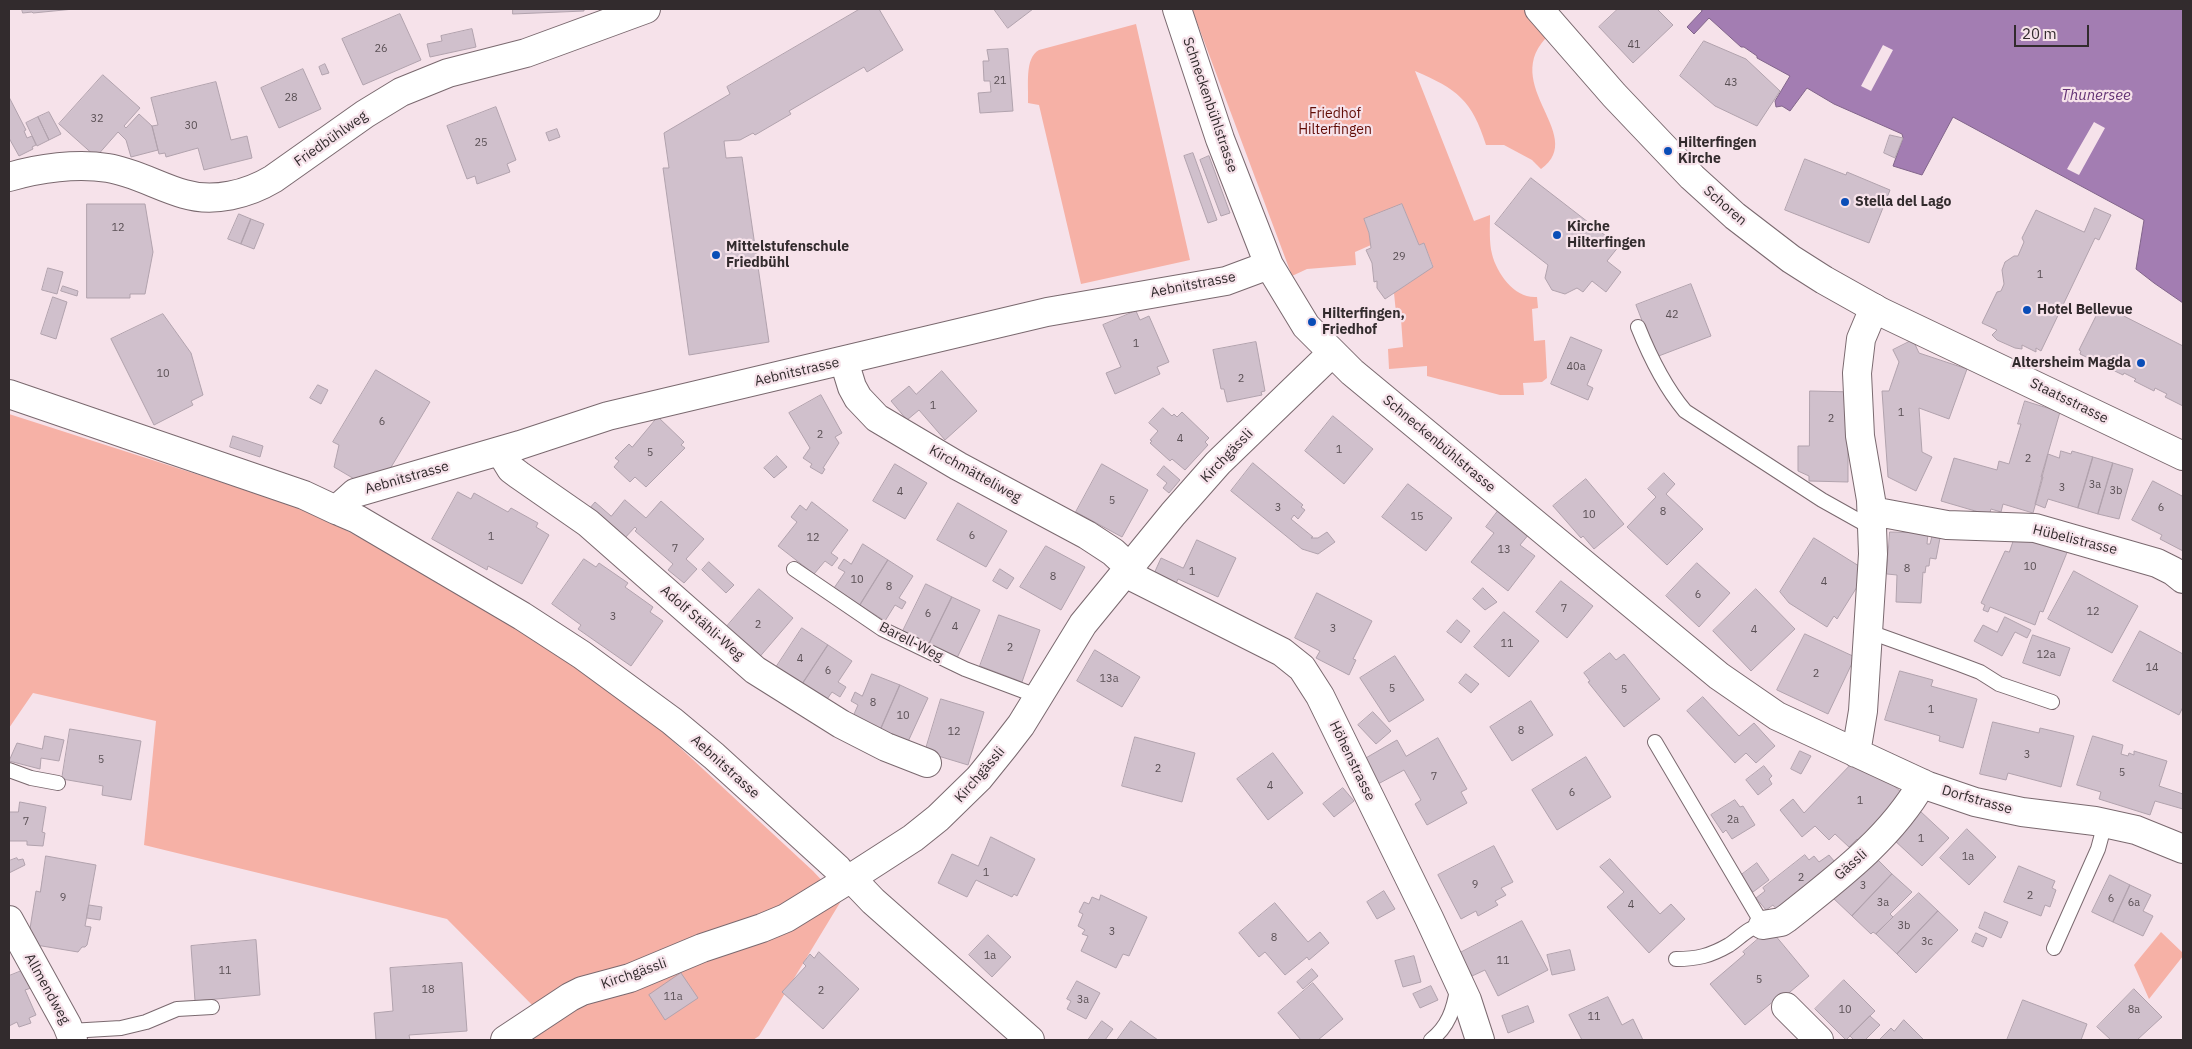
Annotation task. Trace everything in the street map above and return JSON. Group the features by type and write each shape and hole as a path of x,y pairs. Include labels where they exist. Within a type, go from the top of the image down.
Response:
{"street":[{"name":"Friedbühlweg","path":"9,177 62,168 88,166 122,172 186,195 211,197 238,194 262,186 365,114 402,92 448,73 526,53 646,9"},
{"name":"Schneckenbühlstrasse","path":"1177,9 1220,139 1269,265 1304,323 1332,353 1719,676 1777,716 1856,753"},
{"name":"Schoren","path":"1540,9 1614,95 1692,177 1735,216 1791,259 1874,308"},
{"name":"Aebnitstrasse","path":"336,510 355,494 500,451 608,416 1046,312 1226,281 1269,265"},
{"name":"Staatsstrasse","path":"1874,308 2183,456"},
{"path":"1856,753 1863,711 1873,554 1872,520 1860,436 1856,388 1861,340 1874,308"},
{"name":"Kirchgässli","path":"505,1040 582,991 630,978 702,948 786,918 913,838 956,802 1004,748 1083,624 1218,463 1332,353"},
{"name":"Kirchmätteliweg","path":"844,361 852,387 858,398 877,418 958,466 1087,535 1113,552 1127,570"},
{"name":"Aebnitstrasse","path":"9,394 304,495 358,519 498,600 582,655 672,721 714,756 1030,1040"},
{"name":"Adolf Stähli-Weg","path":"500,451 511,469 588,523 755,670 841,724 886,747 927,763"},
{"name":"Hübelistrasse","path":"1872,520 1954,526 2035,528 2157,563 2173,571 2183,579"},
{"name":"Höhenstrasse","path":"1127,570 1150,587 1282,652 1302,668 1320,696 1458,981 1470,1008 1480,1040"},
{"name":"Dorfstrasse","path":"1856,753 1922,783 1975,802 2022,812 2105,823 2136,830 2183,849"},
{"name":"Gässli","path":"1763,925 1781,922 1835,879 1889,828 1913,800 1922,783"},
{"name":"Allmendweg","path":"9,920 72,1036"},
{"path":"1786,1007 1818,1040"}],"lane":[{"path":"1638,327 1652,359 1671,394 1685,411 1822,500 1872,520"},
{"name":"Barell-Weg","path":"794,569 882,629 965,669 1037,696"},
{"path":"1867,631 1960,664 1980,672 1999,684 2052,702"},
{"path":"1655,742 1763,925"},
{"path":"9,770 31,778 58,783"},
{"path":"2054,948 2098,849 2105,823"},
{"name":"Gässli","path":"1676,959 1699,959 1728,945 1748,930 1763,925"},
{"path":"1431,1040 1446,1024 1454,1006 1458,981"},
{"name":"Allmendweg","path":"72,1036 146,1022 177,1008 212,1006"}],"green space":[{"name":"Friedhof Hilterfingen","path":"1192,9 1539,9 1556,29 1538,48 1532,67 1535,86 1555,140 1553,155 1541,169 1532,160 1504,145 1486,145 1475,117 1461,98 1442,84 1415,71 1474,221 1490,215 1491,249 1494,262 1514,290 1529,297 1537,297 1538,308 1532,309 1534,341 1545,340 1547,378 1542,382 1523,383 1524,395 1500,395 1427,376 1427,366 1389,369 1388,349 1403,347 1401,319 1386,320 1386,314 1396,313 1394,293 1433,266 1424,243 1419,245 1402,204 1364,219 1371,245 1355,252 1356,265 1307,269 1292,276"},
{"path":"1136,24 1190,260 1081,284 1039,105 1028,103 1029,66 1034,54 1039,50"},
{"path":"9,414 308,510 580,655 813,871 841,901 759,1036 753,1040 505,1040 542,1015 447,919 144,845 156,721 33,693 9,728"},
{"path":"2161,932 2183,953 2183,956 2149,999 2134,965"}],"water":[{"name":"Thunersee","path":"1700,9 2183,9 2183,303 2136,269 2144,220 1953,117 1922,175 1893,166 1903,138 1902,134 1834,104 1807,88 1790,111 1782,106 1776,107 1775,101 1790,76 1757,58 1757,56 1744,47 1741,47 1709,18 1694,34 1687,27 1702,11"}],"pier":[{"path":"1883,45 1893,50 1871,91 1861,86"},
{"path":"2094,122 2105,128 2079,175 2067,169"}],"building":[{"path":"22,9 74,9 23,13"},
{"path":"513,9 584,9 584,11 513,14"},
{"name":"Mittelstufenschule Friedbühl","path":"860,9 879,9 903,50 867,72 864,67 789,111 791,114 755,135 753,133 740,140 724,141 726,158 742,157 769,342 689,355 663,168 669,168 664,133 730,94 727,87"},
{"path":"994,9 1033,9 1008,28"},
{"path":"1618,9 1657,9 1673,25 1633,63 1599,27"},
{"path":"400,14 421,60 363,85 342,39"},
{"path":"472,29 476,47 430,57 427,44 442,41 441,36"},
{"path":"1704,41 1746,59 1780,91 1757,126 1715,106 1680,76"},
{"path":"1008,49 1013,111 980,113 978,93 991,92 990,81 984,81 983,61 989,61 987,50"},
{"path":"325,64 329,73 322,75 319,67"},
{"path":"303,69 321,109 279,128 261,88"},
{"path":"103,75 140,108 124,126 126,128 139,114 152,126 158,150 131,157 126,140 118,132 96,157 59,124"},
{"path":"216,82 231,140 247,136 252,158 204,170 198,148 166,157 165,153 159,154 152,126 158,125 151,98"},
{"path":"9,97 26,130 24,131 27,138 32,136 36,145 32,147 33,149 19,156 9,138"},
{"path":"496,107 516,160 507,164 510,172 477,184 475,176 467,179 447,126"},
{"path":"49,112 61,134 49,140 38,117"},
{"path":"38,117 49,140 37,146 26,123"},
{"path":"557,129 560,137 549,141 546,133"},
{"path":"1890,135 1903,138 1895,158 1884,153"},
{"path":"1193,153 1217,220 1208,223 1184,156"},
{"path":"1209,156 1230,213 1221,216 1200,160"},
{"path":"1805,159 1846,175 1847,172 1890,190 1869,243 1785,210"},
{"name":"Kirche Hilterfingen","path":"1531,178 1619,246 1607,261 1621,272 1606,292 1592,281 1583,292 1577,288 1565,294 1552,290 1545,278 1548,265 1495,224"},
{"path":"87,204 145,204 153,252 145,294 130,294 130,298 87,298"},
{"path":"1402,204 1419,245 1424,243 1433,267 1385,299 1377,288 1377,281 1374,282 1372,263 1366,250 1371,248 1369,233 1364,219"},
{"path":"2095,208 2111,215 2099,240 2095,238 2041,351 2036,348 2036,352 2022,345 2022,349 2015,348 1997,340 1992,335 1997,330 1982,323 1997,292 2001,291 2004,284 2002,270 2005,262 2014,256 2018,256 2024,242 2022,238 2036,210 2084,232"},
{"path":"239,214 251,219 241,244 228,239"},
{"path":"251,219 264,224 254,249 241,244"},
{"path":"48,268 63,272 57,294 42,290"},
{"path":"1691,284 1711,336 1656,357 1636,305"},
{"path":"63,286 78,291 77,296 61,291"},
{"path":"53,297 67,302 56,339 41,334"},
{"name":"Altersheim Magda","path":"2104,306 2183,346 2183,406 2165,397 2167,394 2155,388 2154,391 2134,381 2136,379 2124,373 2123,375 2080,354 2081,351 2079,350 2098,312 2100,314"},
{"path":"1136,311 1140,320 1149,316 1169,362 1157,367 1160,374 1115,394 1106,373 1121,367 1103,325"},
{"path":"163,314 191,353 203,395 191,401 193,405 154,425 111,339"},
{"path":"1571,337 1602,350 1587,385 1593,388 1588,400 1551,384"},
{"path":"1913,340 1919,353 1967,369 1949,419 1919,408 1922,452 1932,457 1916,491 1888,477 1882,391 1889,391 1899,362 1893,350"},
{"path":"1256,342 1265,391 1261,392 1262,395 1227,402 1224,389 1221,389 1213,350"},
{"path":"376,370 430,402 387,474 356,480 334,467 339,445 333,442"},
{"path":"942,371 977,411 945,440 919,410 907,420 891,401 909,386 916,394"},
{"path":"318,385 328,390 321,404 310,398"},
{"path":"1810,391 1854,392 1853,450 1848,450 1848,482 1809,481 1809,476 1798,471 1798,446 1809,446"},
{"path":"821,395 842,433 835,437 839,443 823,468 825,469 822,474 810,467 812,464 803,458 810,448 789,413"},
{"path":"2025,401 2060,412 2041,477 2043,477 2033,513 2003,504 2001,512 1991,509 1989,515 1941,501 1954,458 1997,470 1999,461 2009,464 2021,424 2018,424"},
{"path":"1163,408 1172,416 1174,414 1177,417 1182,412 1209,438 1205,442 1208,445 1185,470 1172,459 1170,461 1150,443 1152,441 1150,440 1158,431 1149,423"},
{"path":"1333,416 1373,449 1344,484 1305,451"},
{"path":"658,417 684,442 681,445 685,448 646,487 635,477 630,482 614,467 619,461 615,458 629,444 632,447"},
{"path":"233,436 263,446 260,457 230,447"},
{"path":"2061,451 2071,454 2072,451 2093,457 2078,508 2048,499 2045,508 2035,504 2048,454 2059,458"},
{"path":"777,456 787,467 774,478 764,468"},
{"path":"2093,457 2113,463 2098,514 2078,508"},
{"path":"1253,463 1303,505 1301,507 1305,510 1298,519 1294,515 1291,519 1313,537 1311,538 1318,538 1327,532 1335,542 1318,554 1302,549 1231,491"},
{"path":"2113,463 2133,469 2119,519 2098,514"},
{"path":"895,464 927,483 905,519 873,501"},
{"path":"1102,464 1148,490 1122,537 1076,512"},
{"path":"1164,466 1180,480 1169,493 1163,488 1167,483 1157,475"},
{"path":"1664,473 1675,484 1666,494 1703,529 1667,565 1627,527 1656,497 1648,489"},
{"path":"1586,479 1624,524 1594,549 1583,536 1581,538 1553,506"},
{"path":"2153,481 2182,496 2183,494 2183,551 2160,539 2162,535 2132,520"},
{"path":"1408,484 1452,518 1426,551 1382,517"},
{"path":"458,492 471,499 474,493 508,512 511,508 538,523 536,527 549,535 522,584 488,566 487,570 432,539"},
{"path":"625,500 646,518 661,501 704,539 686,559 697,569 684,583 668,570 673,564 635,531 637,529 635,527 624,539 589,509 595,502 611,516"},
{"path":"812,502 848,530 831,553 838,558 832,566 825,561 814,574 778,546 797,522 791,517 800,505 806,510"},
{"path":"958,503 1007,531 986,567 937,540"},
{"path":"1498,511 1529,534 1520,545 1535,556 1508,591 1471,562 1494,533 1486,527"},
{"path":"2017,531 2068,550 2043,612 2040,611 2035,625 1990,607 1988,612 1983,610 1985,605 1981,603 2005,551 2009,552"},
{"path":"1890,532 1928,533 1927,544 1930,544 1932,536 1940,538 1936,559 1930,558 1929,566 1926,566 1925,573 1923,572 1921,603 1896,602 1897,575 1887,574"},
{"path":"1814,538 1867,571 1837,619 1834,616 1827,627 1789,603 1780,592"},
{"path":"1197,540 1236,558 1218,597 1178,579 1175,586 1153,576 1161,558 1183,568"},
{"path":"863,544 888,560 860,605 834,588 845,572 838,568 844,559 851,564"},
{"path":"1046,546 1085,567 1061,610 1020,587"},
{"path":"584,559 596,567 599,563 628,583 625,587 653,607 650,612 663,621 631,666 578,629 581,625 552,604"},
{"path":"888,560 913,576 899,598 906,602 902,609 895,605 885,621 860,605"},
{"path":"709,562 734,585 726,593 702,570"},
{"path":"1697,563 1730,593 1699,627 1666,596"},
{"path":"1000,569 1014,578 1007,589 993,581"},
{"path":"2074,571 2138,606 2112,653 2048,619"},
{"path":"1561,581 1593,606 1567,638 1536,612"},
{"path":"926,584 952,597 929,644 903,631"},
{"path":"1483,588 1497,602 1485,610 1473,599"},
{"path":"759,589 793,618 757,660 723,631"},
{"path":"1756,589 1795,629 1751,671 1713,631"},
{"path":"1317,593 1372,621 1353,659 1356,660 1349,675 1316,658 1320,651 1295,638"},
{"path":"952,597 980,610 957,658 929,644"},
{"path":"1504,612 1539,641 1509,677 1474,647"},
{"path":"999,615 1040,630 1022,682 980,666"},
{"path":"2005,617 2031,630 2027,638 2015,632 2002,656 1974,641 1983,625 1997,632"},
{"path":"1457,620 1470,631 1461,643 1447,632"},
{"path":"802,628 828,645 799,689 773,672"},
{"path":"2140,631 2183,654 2183,707 2179,715 2113,681"},
{"path":"1805,634 1855,657 1828,714 1777,690"},
{"path":"2033,635 2070,648 2060,676 2023,663"},
{"path":"828,645 852,661 838,682 846,687 840,697 832,692 823,705 799,689"},
{"path":"1095,650 1140,677 1122,707 1077,681"},
{"path":"1610,653 1616,660 1624,654 1660,699 1624,727 1588,682 1590,681 1584,673"},
{"path":"1395,656 1424,700 1389,722 1360,678"},
{"path":"1900,671 1933,680 1931,686 1977,699 1963,748 1939,741 1940,736 1885,720"},
{"path":"872,674 900,685 879,733 851,721 858,705 851,701 855,692 862,696"},
{"path":"1466,674 1479,684 1471,693 1459,683"},
{"path":"900,685 928,698 906,746 879,733"},
{"path":"1703,697 1739,736 1754,723 1775,746 1756,763 1746,753 1735,763 1687,711"},
{"path":"941,699 984,712 968,765 925,752"},
{"path":"1531,701 1553,735 1512,761 1490,727"},
{"path":"1373,712 1391,731 1376,744 1358,725"},
{"path":"1993,722 2039,733 2040,728 2074,736 2061,787 2008,773 2006,780 1980,774"},
{"path":"70,729 141,741 131,800 102,795 103,786 62,779"},
{"path":"45,736 64,740 59,761 41,758 40,769 9,761 17,743 42,749"},
{"path":"2093,736 2123,745 2121,754 2128,756 2129,753 2134,755 2134,751 2167,761 2159,786 2183,794 2183,809 2155,801 2150,815 2099,799 2101,792 2077,785"},
{"path":"1135,737 1195,753 1182,802 1122,786"},
{"path":"1438,738 1467,789 1461,792 1467,803 1427,825 1415,804 1421,800 1404,770 1378,784 1364,759 1397,740 1406,756"},
{"path":"1800,751 1811,756 1801,774 1791,769"},
{"path":"1273,753 1303,793 1268,820 1237,779"},
{"path":"1586,757 1611,797 1557,830 1532,790"},
{"path":"1863,757 1903,794 1861,843 1857,839 1849,847 1835,834 1829,840 1815,826 1802,837 1780,810 1793,799 1804,813 1855,760"},
{"path":"1764,766 1772,776 1769,779 1772,784 1758,795 1746,780"},
{"path":"1343,788 1354,801 1334,817 1323,804"},
{"path":"1735,800 1740,807 1743,806 1755,825 1732,839 1726,830 1723,833 1711,815"},
{"path":"20,802 46,807 42,832 45,833 43,846 27,845 27,841 9,841 9,812 18,812"},
{"path":"1920,811 1949,838 1922,866 1893,839"},
{"path":"1967,829 1996,857 1969,885 1940,858"},
{"path":"991,837 1035,859 1017,896 1014,894 1012,897 976,880 967,897 938,883 952,854 978,866"},
{"path":"1494,846 1513,882 1501,888 1506,895 1495,901 1498,905 1478,916 1476,911 1461,919 1438,875"},
{"path":"1805,855 1809,860 1814,856 1819,862 1829,855 1840,868 1780,914 1773,905 1766,910 1756,898 1765,891 1763,888"},
{"path":"46,856 96,865 85,926 91,927 87,945 78,952 30,944 28,941 36,891 40,892"},
{"path":"1874,856 1892,874 1852,916 1833,898"},
{"path":"17,858 18,860 23,859 25,865 9,873 9,861"},
{"path":"1610,859 1660,914 1671,904 1685,919 1649,953 1607,907 1624,892 1600,867"},
{"path":"1757,863 1769,880 1753,892 1740,876"},
{"path":"2019,866 2055,881 2052,888 2056,890 2050,907 2045,905 2041,916 2004,902"},
{"path":"1892,874 1912,892 1890,914 1893,917 1876,934 1873,932 1871,934 1852,916"},
{"path":"2110,875 2130,885 2113,922 2092,912"},
{"path":"2130,885 2151,895 2143,911 2153,916 2143,936 2113,922"},
{"path":"1384,891 1395,909 1377,919 1367,902"},
{"path":"1919,893 1938,911 1897,954 1876,934"},
{"path":"1101,895 1147,917 1129,956 1123,954 1116,968 1081,951 1088,936 1082,934 1085,930 1078,926 1083,914 1079,912 1084,902 1089,904 1092,897 1099,900"},
{"path":"1275,903 1308,942 1320,932 1329,943 1309,960 1307,957 1285,975 1265,952 1259,957 1239,933"},
{"path":"89,905 102,907 100,920 87,918"},
{"path":"1938,911 1958,930 1916,973 1897,954"},
{"path":"1985,912 2008,922 2001,938 1979,928"},
{"path":"1522,921 1548,970 1498,996 1485,970 1472,976 1460,953"},
{"path":"1770,929 1809,976 1784,997 1782,994 1745,1025 1710,984 1745,954 1743,952"},
{"path":"1976,933 1987,938 1983,947 1972,942"},
{"path":"988,935 1011,957 992,977 969,955"},
{"path":"256,940 260,995 195,1001 191,946"},
{"path":"1570,950 1575,970 1552,975 1547,955"},
{"path":"819,952 859,989 823,1029 782,992 806,966 803,963 810,954 814,958"},
{"path":"1414,956 1421,982 1403,987 1395,961"},
{"path":"462,963 467,1031 409,1035 410,1040 376,1040 374,1013 393,1011 390,968"},
{"path":"1312,969 1318,976 1303,989 1297,982"},
{"path":"24,970 31,988 25,990 36,1015 29,1018 31,1023 19,1027 17,1022 9,1026 9,976"},
{"path":"681,973 698,998 665,1020 649,995"},
{"path":"1844,980 1875,1011 1846,1040 1815,1009"},
{"path":"1077,981 1100,993 1086,1019 1067,1009 1071,1001 1067,999"},
{"path":"1313,983 1343,1019 1318,1040 1301,1040 1278,1013"},
{"path":"1431,986 1438,1000 1420,1008 1413,994"},
{"path":"2134,989 2162,1017 2137,1040 2111,1040 2097,1027"},
{"path":"1608,997 1622,1025 1633,1019 1643,1040 1582,1040 1569,1015"},
{"path":"2023,1000 2087,1024 2081,1040 2007,1040"},
{"path":"1528,1006 1534,1022 1508,1033 1502,1016"},
{"path":"1870,1016 1880,1025 1865,1040 1854,1040 1850,1036"},
{"path":"1904,1020 1924,1040 1879,1040 1891,1028 1894,1031"},
{"path":"1102,1021 1113,1029 1105,1040 1088,1040"},
{"path":"1131,1021 1158,1040 1117,1040"}],"place":[{"name":"Hilterfingen Kirche","path":"1668,151"},
{"name":"Stella del Lago","path":"1845,202"},
{"name":"Kirche Hilterfingen","path":"1557,235"},
{"name":"Mittelstufenschule Friedbühl","path":"716,255"},
{"name":"Hotel Bellevue","path":"2027,310"},
{"name":"Hilterfingen, Friedhof","path":"1312,322"},
{"name":"Altersheim Magda","path":"2141,363"}]}
